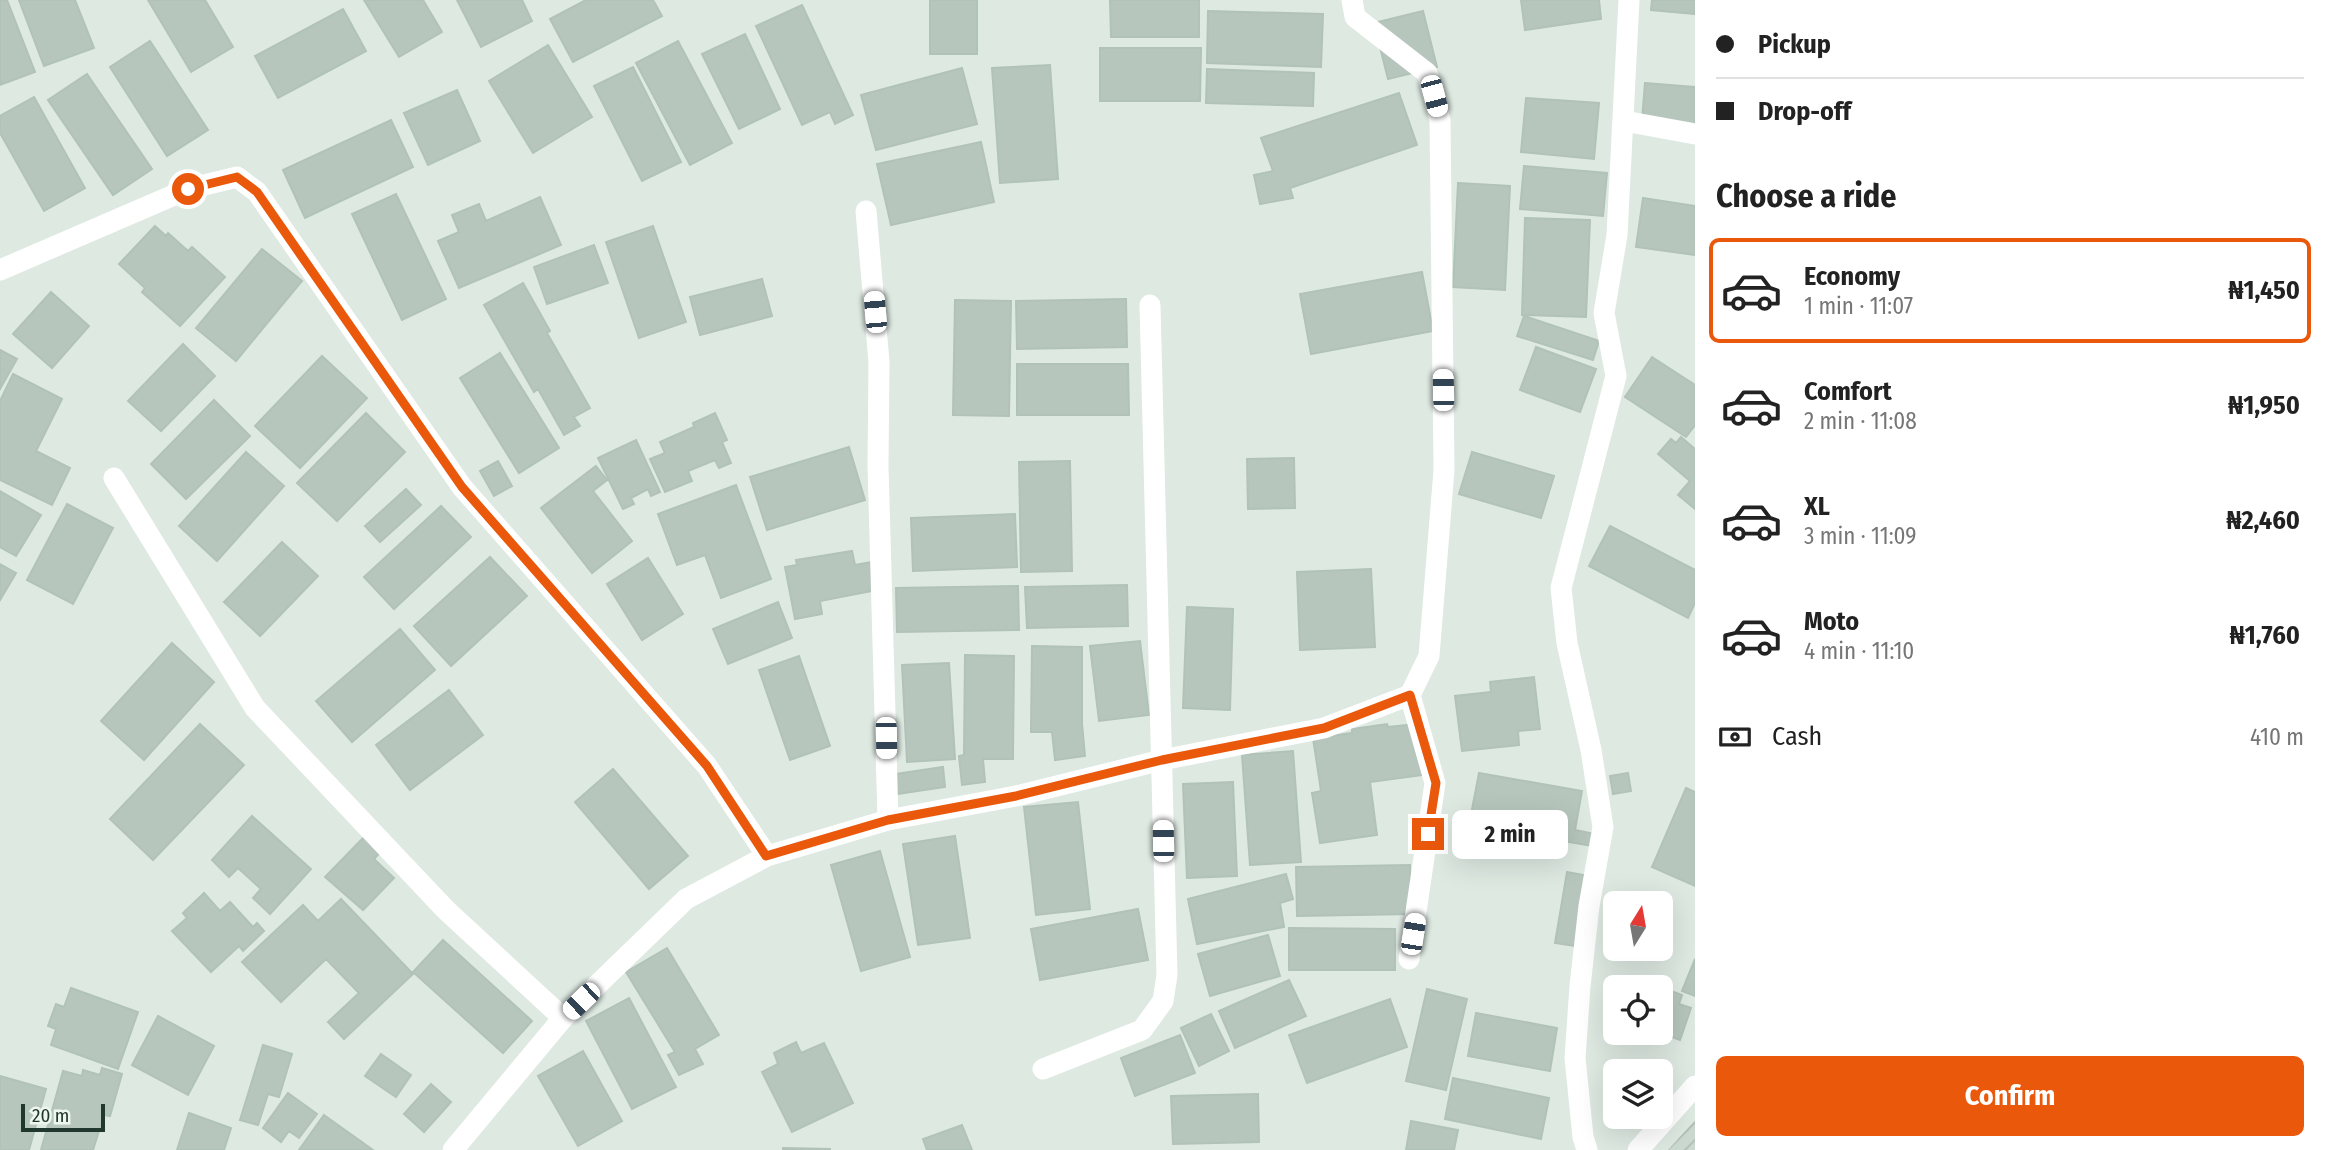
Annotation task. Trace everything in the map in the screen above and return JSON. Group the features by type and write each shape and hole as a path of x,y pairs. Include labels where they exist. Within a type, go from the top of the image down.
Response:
{"street":[{"path":"1352,0 1355,17 1427,72 1440,120 1444,470 1429,656 1410,695 1436,783 1409,959"},
{"path":"1587,1150 1583,1137 1576,1058 1580,986 1589,906 1603,827 1591,750 1567,643 1561,588 1616,376 1604,313 1617,235 1629,0"},
{"path":"1624,121 1695,134"},
{"path":"0,270 188,189 237,177 257,192 462,487 707,766 766,856"},
{"path":"866,211 880,362 878,466 888,820"},
{"path":"1043,1069 1142,1030 1163,1001 1167,975 1150,306"},
{"path":"114,478 255,708 446,910 563,1018"},
{"path":"453,1150 563,1018 686,899 766,856 888,820 1016,796 1162,760 1324,728 1410,695"},
{"path":"1638,1150 1695,1086"}],"shaded area":[{"path":"1695,1120 1695,1150 1668,1150"}],"building":[{"path":"0,0 7,0 35,72 0,85"},
{"path":"19,0 75,0 94,48 44,66"},
{"path":"148,0 205,0 233,47 191,72"},
{"path":"364,0 423,0 442,32 399,57"},
{"path":"457,0 522,0 532,21 481,47"},
{"path":"586,0 653,0 662,16 573,62 550,19"},
{"path":"930,0 977,0 977,54 930,54"},
{"path":"1110,0 1199,0 1199,37 1111,37"},
{"path":"1521,0 1599,0 1601,19 1525,30"},
{"path":"1652,0 1695,0 1695,14 1651,10"},
{"path":"802,5 853,115 835,124 830,112 802,125 756,26"},
{"path":"343,9 366,51 278,98 255,56"},
{"path":"1208,11 1323,14 1321,67 1207,63"},
{"path":"1423,11 1437,67 1388,79 1374,23"},
{"path":"745,34 780,109 739,129 702,54"},
{"path":"150,41 208,130 167,156 110,67"},
{"path":"678,41 732,143 690,165 636,63"},
{"path":"548,45 592,117 533,153 489,81"},
{"path":"1100,48 1201,48 1200,101 1100,101"},
{"path":"1050,65 1058,179 1000,183 992,68"},
{"path":"633,67 681,162 642,181 594,86"},
{"path":"962,68 977,124 876,150 861,95"},
{"path":"1207,69 1314,73 1313,106 1206,103"},
{"path":"87,74 152,169 113,195 48,100"},
{"path":"1645,83 1695,87 1695,124 1642,120"},
{"path":"457,90 480,141 428,165 404,113"},
{"path":"1399,93 1417,145 1290,188 1293,198 1260,204 1254,175 1273,171 1261,138"},
{"path":"34,97 85,188 44,211 0,133 0,116"},
{"path":"1526,98 1599,103 1594,159 1521,152"},
{"path":"391,120 413,167 305,218 283,170"},
{"path":"981,142 994,202 891,225 877,164"},
{"path":"1524,166 1607,173 1603,216 1520,209"},
{"path":"1458,183 1510,186 1505,290 1453,287"},
{"path":"396,194 446,299 402,320 352,214"},
{"path":"540,197 561,245 459,288 438,241 459,232 452,215 479,204 486,221"},
{"path":"1643,198 1695,206 1695,255 1636,247"},
{"path":"1525,218 1590,220 1586,317 1522,315"},
{"path":"155,226 166,236 168,233 188,251 192,247 225,277 180,326 142,292 145,288 119,264"},
{"path":"653,226 686,322 639,338 606,242"},
{"path":"594,245 608,283 547,304 534,267"},
{"path":"262,249 302,281 236,361 196,328"},
{"path":"1422,272 1433,331 1311,354 1300,294"},
{"path":"762,279 772,316 700,335 690,297"},
{"path":"523,283 550,331 547,333 590,408 574,417 580,426 564,435 538,389 534,392 484,305"},
{"path":"51,292 89,326 52,368 13,334"},
{"path":"1126,299 1127,347 1017,349 1016,301"},
{"path":"955,300 1011,301 1009,416 953,415"},
{"path":"1524,316 1599,341 1593,360 1517,336"},
{"path":"183,344 215,376 161,431 128,401"},
{"path":"1536,347 1596,369 1580,412 1520,390"},
{"path":"0,350 17,359 0,389"},
{"path":"500,353 559,448 519,473 460,378"},
{"path":"322,356 367,398 300,468 255,426"},
{"path":"1652,357 1695,385 1695,425 1686,437 1625,397"},
{"path":"1017,364 1128,364 1129,415 1017,415"},
{"path":"13,374 62,399 36,451 70,468 52,505 0,480 0,401"},
{"path":"214,400 250,436 186,499 151,464"},
{"path":"366,413 405,452 337,521 297,483"},
{"path":"715,413 727,440 722,442 731,463 719,468 715,460 688,471 692,481 665,492 650,459 665,453 660,442 694,427 693,423"},
{"path":"1681,437 1695,449 1695,509 1678,495 1690,481 1658,454 1671,439 1676,443"},
{"path":"636,440 660,492 651,496 648,489 631,498 634,504 623,509 598,458"},
{"path":"849,447 865,500 767,530 750,477"},
{"path":"246,452 284,486 217,561 179,526"},
{"path":"1472,452 1554,476 1541,518 1459,494"},
{"path":"1294,458 1295,508 1248,509 1247,459"},
{"path":"498,461 512,486 494,496 480,471"},
{"path":"1070,461 1072,571 1021,572 1019,462"},
{"path":"596,466 607,480 593,491 632,541 592,573 541,508"},
{"path":"736,485 771,579 721,598 705,555 677,565 658,514"},
{"path":"406,489 421,505 380,542 365,526"},
{"path":"0,491 41,515 16,556 0,547"},
{"path":"67,504 113,528 73,604 27,580"},
{"path":"441,506 471,537 394,609 364,577"},
{"path":"1015,514 1017,567 913,571 911,518"},
{"path":"1610,526 1695,570 1695,603 1688,618 1589,566"},
{"path":"282,542 318,576 260,636 224,602"},
{"path":"852,551 855,565 872,562 877,590 820,601 822,614 795,619 785,567 797,565 796,560"},
{"path":"490,557 527,596 451,666 414,626"},
{"path":"648,558 683,614 642,640 607,584"},
{"path":"0,564 16,573 0,600"},
{"path":"1371,569 1375,647 1300,650 1297,572"},
{"path":"1127,585 1128,626 1027,628 1025,587"},
{"path":"1018,586 1019,630 897,632 896,588"},
{"path":"778,602 792,638 728,664 713,629"},
{"path":"1187,607 1233,609 1230,710 1183,708"},
{"path":"400,629 435,670 352,742 316,701"},
{"path":"1140,641 1149,715 1099,721 1090,646"},
{"path":"172,643 214,682 144,760 101,721"},
{"path":"1032,646 1082,647 1082,724 1085,756 1055,760 1052,732 1031,732"},
{"path":"965,655 1014,656 1013,759 983,759 985,782 962,785 959,756 964,755"},
{"path":"799,656 830,746 790,760 759,670"},
{"path":"949,663 955,759 907,762 902,665"},
{"path":"1534,677 1540,729 1518,731 1519,745 1462,751 1455,696 1491,692 1490,682"},
{"path":"449,690 483,735 410,790 376,745"},
{"path":"200,724 244,765 153,860 110,819"},
{"path":"1387,724 1388,727 1415,724 1423,775 1370,782 1377,835 1320,843 1312,793 1321,791 1313,738 1352,733 1352,729"},
{"path":"1293,751 1301,862 1250,865 1242,755"},
{"path":"943,767 945,787 897,794 895,774"},
{"path":"613,769 688,856 649,889 575,802"},
{"path":"1479,773 1582,791 1575,830 1595,834 1593,846 1469,825"},
{"path":"1628,773 1631,791 1613,794 1610,776"},
{"path":"1233,782 1237,876 1187,878 1183,784"},
{"path":"1686,788 1695,792 1695,886 1652,867"},
{"path":"1078,802 1090,909 1036,915 1024,807"},
{"path":"252,816 311,869 270,914 253,898 261,889 238,868 229,877 212,860"},
{"path":"368,833 384,848 374,859 394,878 363,910 325,877"},
{"path":"955,836 970,938 918,945 903,844"},
{"path":"880,851 910,957 861,971 831,865"},
{"path":"1410,865 1411,914 1297,916 1296,867"},
{"path":"1567,872 1589,876 1576,946 1555,943"},
{"path":"1286,874 1293,899 1280,903 1284,927 1197,944 1188,899"},
{"path":"204,893 220,911 230,902 253,927 257,923 264,931 243,951 239,946 211,972 172,931 187,918 183,913"},
{"path":"341,899 413,974 344,1039 328,1022 359,993 326,959 281,1002 242,962 303,905 318,921"},
{"path":"1138,909 1148,960 1040,980 1031,929"},
{"path":"1289,928 1395,929 1395,970 1289,970"},
{"path":"1268,935 1280,976 1210,996 1198,954"},
{"path":"443,940 532,1021 503,1053 413,972"},
{"path":"667,948 719,1035 695,1049 703,1064 679,1075 668,1055 675,1052 626,972"},
{"path":"1695,959 1695,996 1682,991"},
{"path":"1289,980 1306,1016 1235,1048 1219,1011"},
{"path":"71,988 138,1012 118,1069 51,1045 56,1029 48,1026 56,1004 64,1007"},
{"path":"1427,989 1467,999 1446,1090 1406,1081"},
{"path":"1673,992 1682,995 1679,1004 1691,1008 1680,1040 1673,1037"},
{"path":"629,998 676,1087 632,1109 586,1021"},
{"path":"1390,999 1407,1047 1307,1083 1289,1035"},
{"path":"1476,1013 1557,1028 1550,1071 1468,1056"},
{"path":"1211,1014 1229,1051 1199,1066 1181,1028"},
{"path":"158,1016 214,1046 188,1095 132,1065"},
{"path":"1180,1035 1195,1073 1135,1096 1121,1058"},
{"path":"796,1042 801,1053 824,1043 853,1103 792,1132 762,1072 778,1064 774,1053"},
{"path":"263,1045 292,1054 279,1097 268,1094 258,1125 240,1120"},
{"path":"583,1051 622,1121 578,1146 538,1076"},
{"path":"381,1054 411,1075 396,1097 365,1076"},
{"path":"102,1068 122,1074 110,1116 104,1115 93,1150 41,1150 63,1071 82,1076 83,1070 100,1075"},
{"path":"0,1076 46,1089 29,1150 0,1150"},
{"path":"1453,1078 1549,1098 1541,1139 1445,1119"},
{"path":"431,1084 451,1102 424,1132 404,1114"},
{"path":"288,1093 317,1114 299,1138 289,1131 281,1142 263,1128"},
{"path":"1258,1094 1259,1142 1173,1144 1171,1096"},
{"path":"189,1113 231,1128 224,1150 177,1150"},
{"path":"324,1115 373,1150 299,1150"},
{"path":"1411,1121 1458,1130 1454,1150 1406,1150"},
{"path":"962,1125 972,1150 927,1150 923,1139"},
{"path":"830,1149 830,1150 783,1150"}],"route":[{"path":"188,189 237,177 257,192 462,487 707,766 766,856 888,820 1016,796 1162,760 1324,728 1410,695 1436,783 1428,834"}]}
